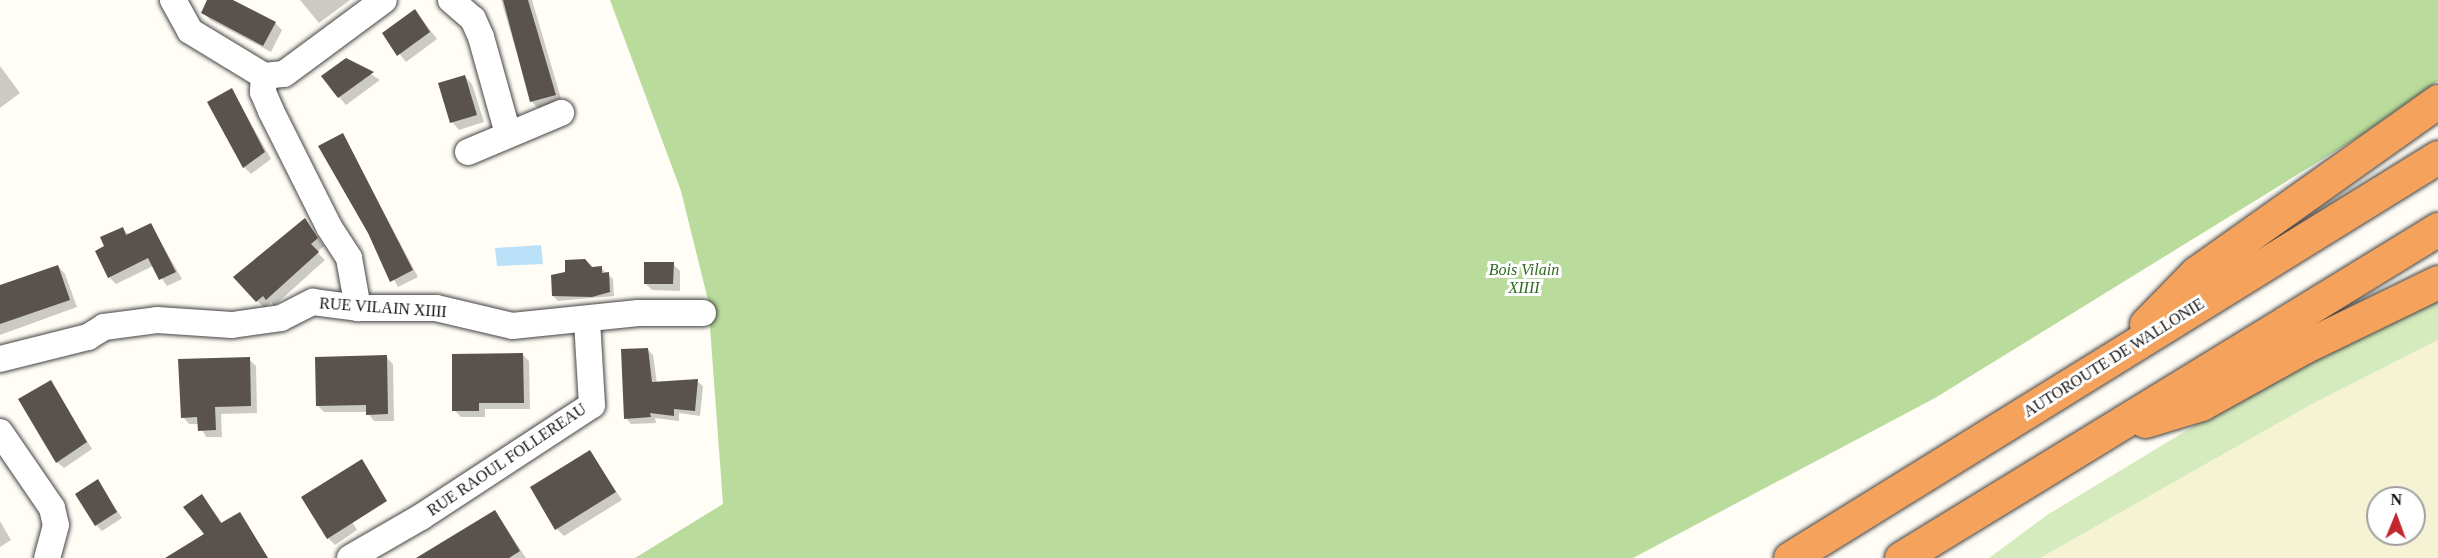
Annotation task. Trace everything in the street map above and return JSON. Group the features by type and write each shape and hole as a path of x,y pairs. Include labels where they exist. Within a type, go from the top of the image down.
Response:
{"highway":[{"path":"2112,360 2196,273 2438,101"},
{"name":"AUTOROUTE DE WALLONIE","path":"1790,558 2438,157"},
{"path":"1901,558 2095,437 2438,229"},
{"path":"2095,437 2201,404 2304,347 2438,282"}],"street":[{"path":"173,0 190,31 264,76 284,74 384,0"},
{"path":"451,0 473,19 481,37 508,134"},
{"path":"264,76 263,92 271,111 329,227 349,258 358,308"},
{"path":"468,152 561,113"},
{"name":"RUE VILAIN XIIII","path":"0,359 88,338 104,327 157,320 232,325 281,318 313,302 358,308 436,308 512,326 587,321 638,313 702,313"},
{"name":"RUE RAOUL FOLLEREAU","path":"350,558 421,517 591,405 587,321"},
{"path":"0,432 52,508 56,525 47,558"}],"shaded area":[{"path":"2438,340 2438,558 2040,558 2312,404"}],"green space":[{"name":"Bois Vilain XIIII","path":"610,0 2438,0 2438,81 2360,136 1935,398 1633,558 635,558 723,504 708,300 681,191"},
{"path":"2438,296 2438,340 2312,404 2040,558 1989,558 2047,515 2306,358"}],"water":[{"path":"541,245 543,264 497,266 495,248"}],"building":[{"path":"207,0 233,0 276,22 263,46 201,13"},
{"path":"503,0 528,0 556,95 530,102"},
{"path":"415,9 430,32 397,56 382,33"},
{"path":"346,58 374,72 338,98 321,76"},
{"path":"465,75 477,115 450,123 438,83"},
{"path":"232,88 265,152 243,168 207,102"},
{"path":"343,133 413,270 390,282 368,233 318,146"},
{"path":"305,218 318,238 311,244 319,252 266,300 263,296 256,302 233,277"},
{"path":"151,223 176,272 159,280 148,258 108,278 95,251 104,246 100,237 123,227 126,235"},
{"path":"585,259 592,267 602,266 602,273 609,272 610,292 592,297 552,296 551,275 565,272 565,260"},
{"path":"644,262 674,262 673,284 644,284"},
{"path":"58,265 70,300 0,324 0,285"},
{"path":"648,348 652,382 698,379 695,411 674,409 674,416 650,413 651,417 624,419 621,349"},
{"path":"523,353 524,403 479,403 479,411 452,411 452,354"},
{"path":"387,355 388,414 366,415 366,405 316,406 315,357"},
{"path":"250,357 251,406 215,407 216,430 198,431 197,417 181,418 178,359"},
{"path":"51,380 87,442 56,463 18,399"},
{"path":"590,450 616,492 555,530 530,487"},
{"path":"362,459 387,501 327,539 301,497"},
{"path":"98,479 117,512 95,526 75,494"},
{"path":"202,494 221,523 240,512 268,558 165,558 204,534 183,507"},
{"path":"495,510 520,551 509,558 416,558"}]}
